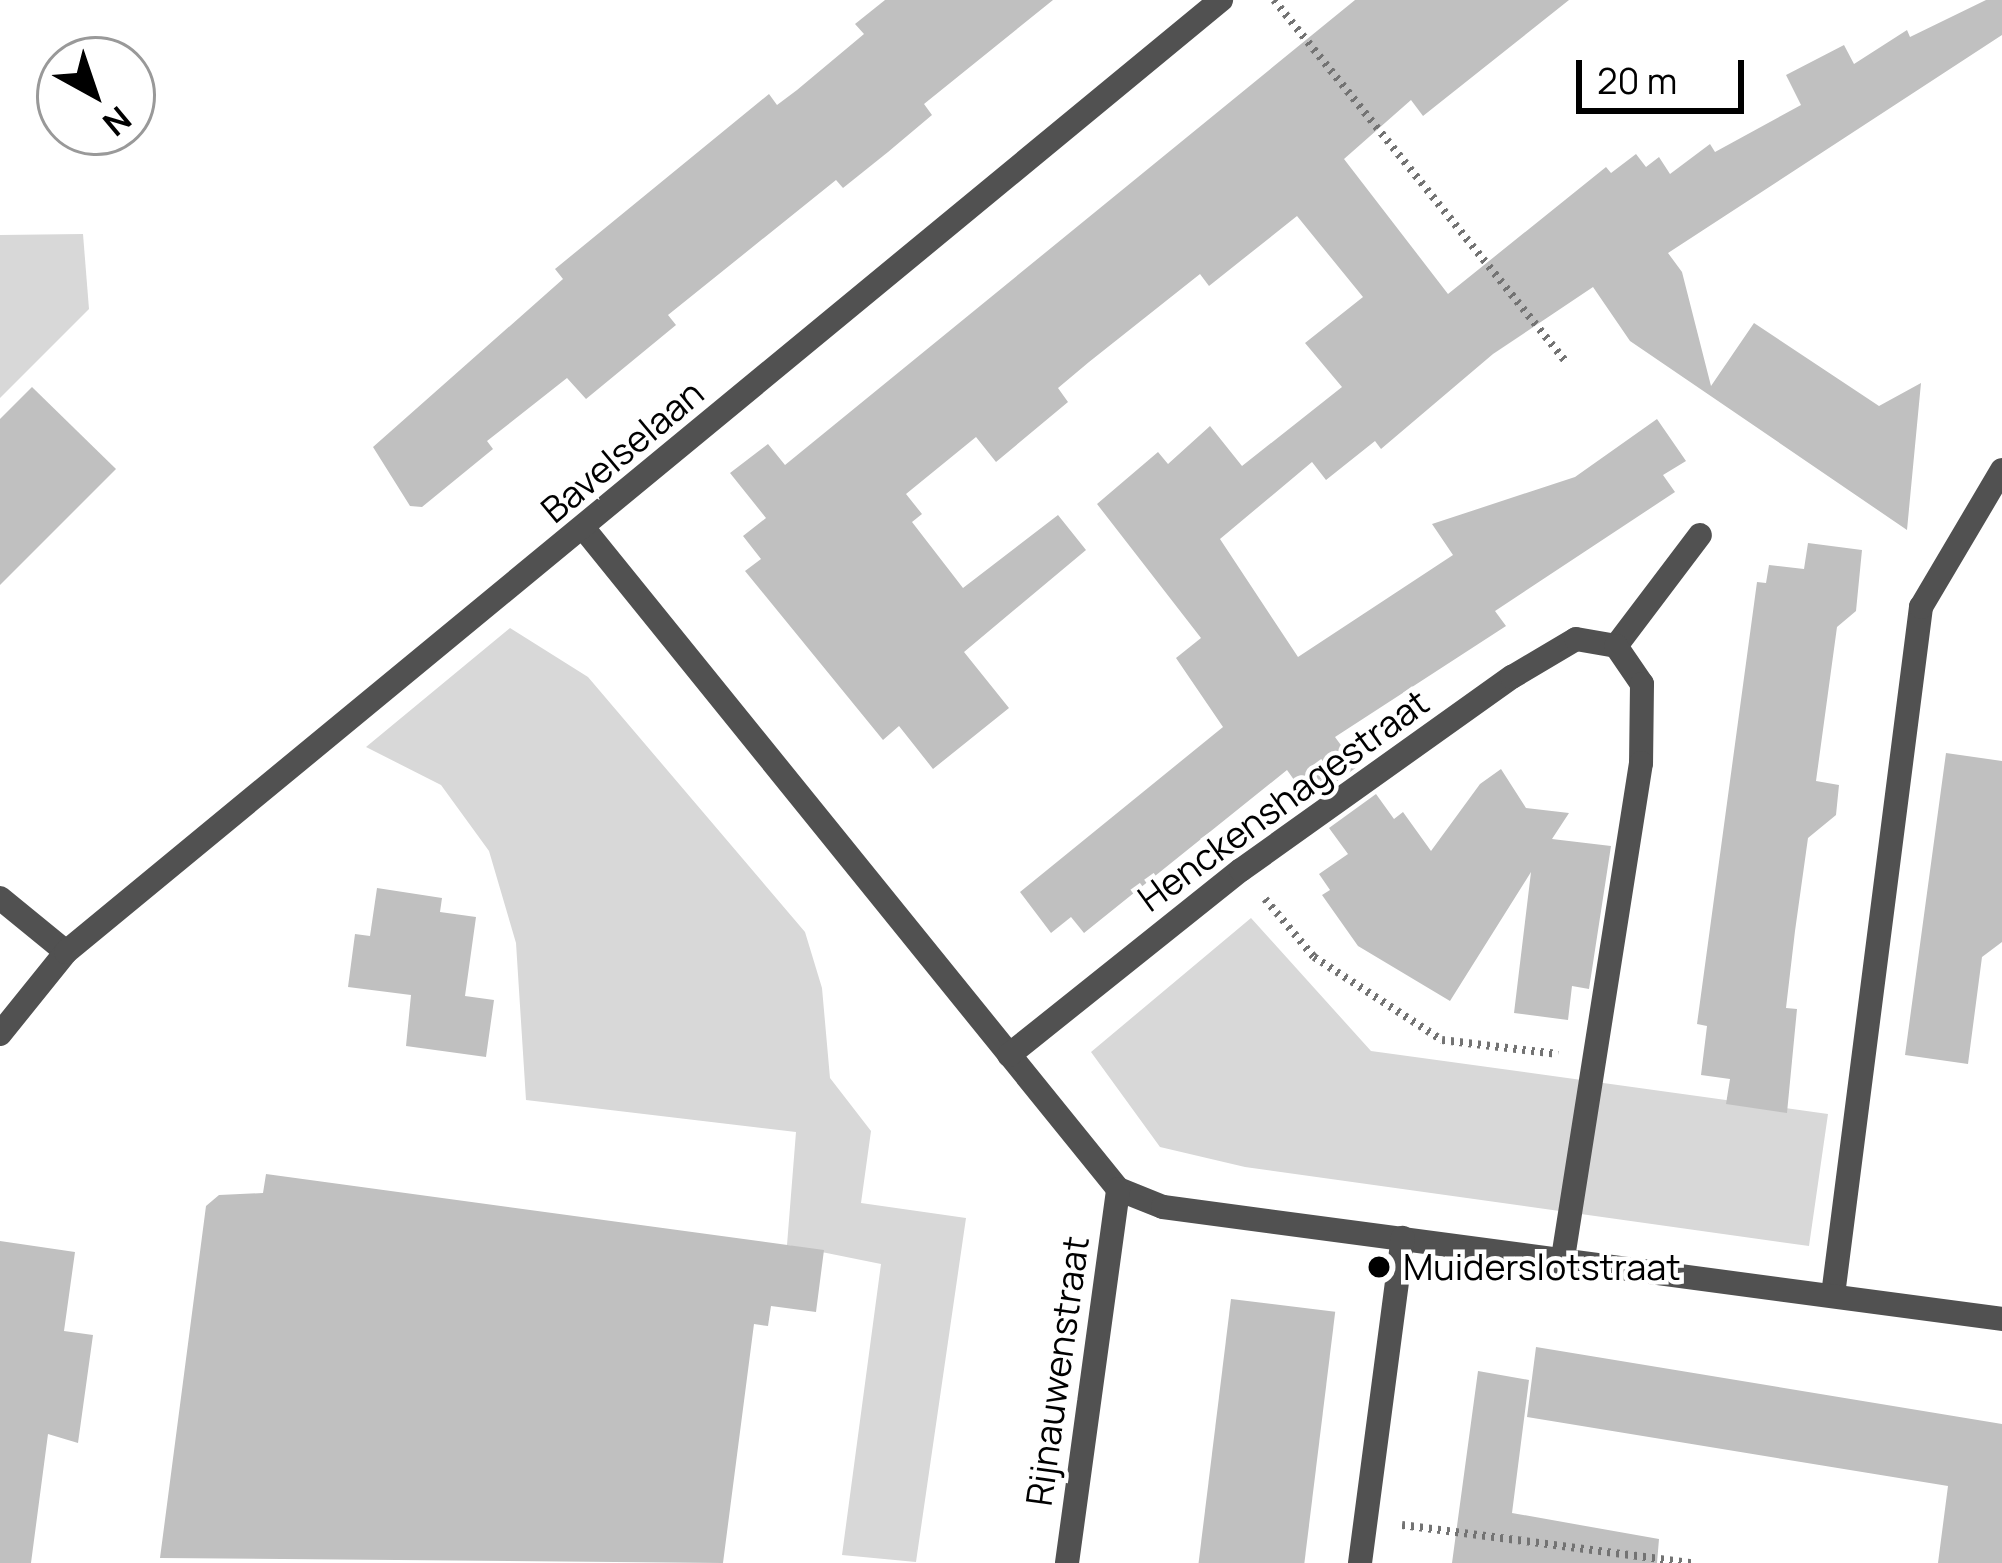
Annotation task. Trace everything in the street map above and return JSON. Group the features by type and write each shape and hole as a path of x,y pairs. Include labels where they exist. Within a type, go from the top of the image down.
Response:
{"street":[{"name":"Bavelselaan","path":"0,1034 66,952 585,530 1221,0"},
{"path":"1833,1294 1921,607 2002,470"},
{"path":"585,530 1118,1189 1163,1207 1562,1264 1833,1294 2002,1319"},
{"path":"1562,1264 1641,763 1642,684 1616,646 1700,535"},
{"name":"Henckenshagestraat","path":"1009,1055 1241,870 1528,668 1576,639 1616,646"},
{"path":"0,898 66,952"},
{"name":"Rijnauwenstraat","path":"1066,1563 1118,1189"},
{"path":"1360,1563 1403,1238"}],"path":[{"path":"1274,0 1567,363"},
{"path":"1241,870 1314,957 1442,1040 1595,1059"},
{"path":"1367,1520 1692,1563"}],"shaded area":[{"path":"83,234 89,309 0,398 0,235"},
{"path":"510,628 588,677 805,932 822,988 830,1078 871,1131 861,1203 966,1218 916,1562 842,1555 881,1264 787,1245 796,1132 526,1100 516,943 489,851 441,785 366,747"},
{"path":"1251,918 1371,1051 1828,1114 1809,1246 1245,1167 1160,1147 1091,1052"}],"building":[{"path":"885,0 1053,0 924,104 932,115 888,152 843,188 836,180 668,315 676,325 586,399 567,378 487,441 493,449 422,507 410,506 373,447 563,279 555,269 769,94 777,105 797,90 864,34 855,24"},
{"path":"1355,0 1569,0 1423,116 1411,100 1344,159 1448,294 1606,167 1611,173 1636,154 1646,167 1659,157 1670,174 1710,144 1715,152 1801,105 1786,75 1844,45 1854,64 1907,30 1910,37 1986,0 2002,0 2002,35 1668,253 1682,272 1711,386 1754,323 1879,406 1921,383 1907,530 1630,341 1593,287 1493,354 1381,449 1375,441 1326,480 1312,462 1220,539 1298,657 1453,555 1432,524 1575,477 1657,419 1686,461 1663,475 1675,492 1495,611 1506,626 1335,737 1357,767 1309,801 1287,770 1084,933 1071,917 1051,933 1020,892 1223,727 1176,658 1201,638 1097,504 1158,452 1168,464 1210,426 1242,466 1342,387 1305,343 1363,297 1297,216 1209,286 1200,274 1089,362 1058,388 1068,402 996,462 976,437 906,494 922,514 912,522 963,588 1058,515 1086,550 964,652 1009,708 933,769 899,726 883,740 745,571 761,559 743,536 766,518 730,473 768,444 785,465"},
{"path":"32,387 116,469 0,585 0,419"},
{"path":"1808,543 1862,550 1856,611 1837,627 1816,781 1839,785 1836,815 1808,838 1795,931 1786,1008 1797,1009 1787,1113 1726,1104 1730,1079 1701,1075 1707,1026 1697,1024 1757,582 1766,583 1769,565 1804,569"},
{"path":"1946,753 2002,761 2002,942 1982,957 1968,1064 1905,1055"},
{"path":"1501,769 1526,808 1569,813 1552,839 1611,846 1589,989 1572,986 1568,1020 1514,1013 1531,872 1450,1001 1358,946 1322,895 1330,890 1319,874 1348,854 1329,828 1376,794 1394,819 1403,812 1431,851 1480,784"},
{"path":"377,888 442,898 440,912 476,917 465,996 494,1000 486,1057 406,1046 411,995 348,987 355,934 370,936"},
{"path":"266,1174 824,1250 816,1312 771,1306 768,1326 754,1324 723,1563 160,1558 206,1206 219,1195 263,1193"},
{"path":"0,1241 75,1252 64,1331 93,1335 78,1443 48,1434 31,1563 0,1563"},
{"path":"1231,1299 1335,1312 1304,1563 1199,1563"},
{"path":"1536,1347 2002,1424 2002,1563 1938,1563 1948,1486 1527,1417"},
{"path":"1478,1371 1529,1380 1512,1513 1659,1539 1657,1563 1452,1563"}],"place":[{"name":"Muiderslotstraat","path":"1379,1267"}]}
